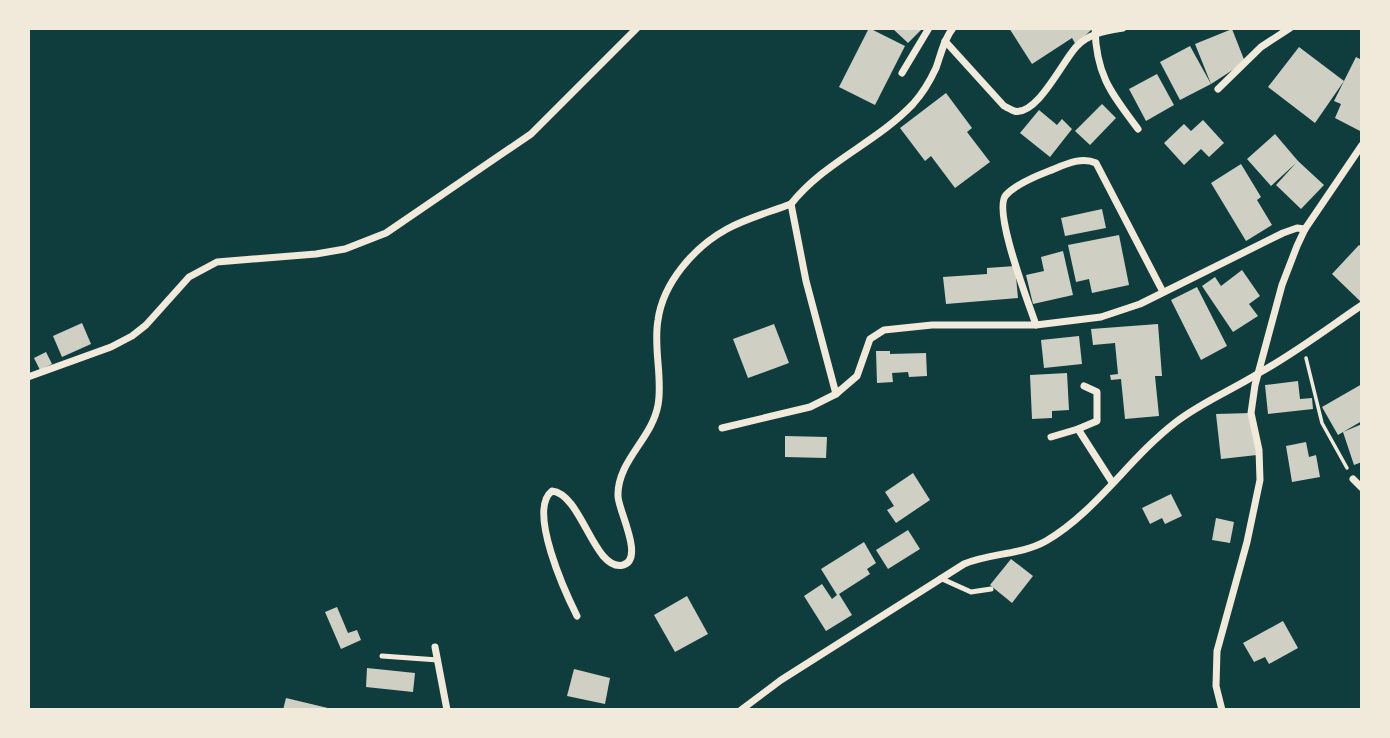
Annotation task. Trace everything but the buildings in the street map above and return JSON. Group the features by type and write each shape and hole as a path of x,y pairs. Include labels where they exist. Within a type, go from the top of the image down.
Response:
{"street":[{"path":"28,377 111,347 132,336 146,325 189,277 217,262 316,254 345,248 386,233 531,134 637,28"},
{"path":"902,74 929,28"},
{"path":"577,616 553,560 546,529 547,497 552,491 566,498 608,560 622,565 630,559 632,545 619,504 618,487 624,467 645,436 659,403 657,321 668,289 691,258 725,230 791,204 818,176 867,142 912,104 929,81 953,28"},
{"path":"945,41 1004,106 1013,111 1022,111 1038,100 1078,45 1095,31 1123,28"},
{"path":"1218,89 1261,47 1290,28"},
{"path":"1095,31 1095,51 1106,84 1138,129"},
{"path":"1222,710 1216,686 1217,651 1247,542 1260,480 1259,450 1251,414 1258,374 1282,285 1305,229 1362,145"},
{"path":"1036,325 1006,230 1002,205 1005,196 1016,188 1077,161 1089,160 1096,163 1163,292"},
{"path":"791,204 806,281 836,394"},
{"path":"722,428 810,407 836,394 857,376 870,339 884,330 932,325 1036,325 1101,317 1163,292 1283,233 1297,228 1305,229"},
{"path":"741,710 781,680 940,578 975,559 1019,551 1045,541 1083,513 1132,460 1177,421 1303,346 1362,305"},
{"path":"1052,437 1097,421 1097,392 1084,386"},
{"path":"1078,429 1112,482"},
{"path":"1353,479 1362,488"},
{"path":"435,647 447,710"}],"lane":[{"path":"940,578 971,592 990,589"},
{"path":"382,656 438,660"}],"path":[{"path":"1303,346 1322,423 1353,479"}]}
